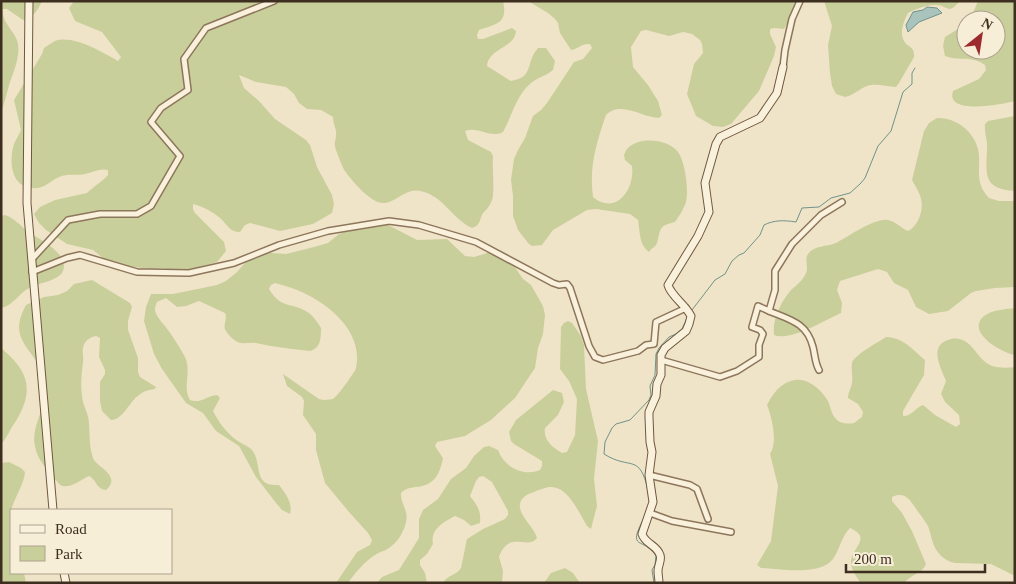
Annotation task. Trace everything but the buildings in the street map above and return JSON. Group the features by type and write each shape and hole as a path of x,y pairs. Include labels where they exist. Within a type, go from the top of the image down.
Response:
{"street":[{"path":"29,1 27,203 53,509"},
{"path":"32,260 68,220 100,214 137,214 152,206 180,156 151,122 161,108 188,90 184,59 206,28 274,1"},
{"path":"659,583 660,553 645,541 642,534 650,513 653,497 649,475 652,452 649,412 656,396 657,384 662,370 662,352 686,331 689,324 689,311 671,292 668,285 698,236 709,212 705,183 716,144 720,137 760,118 777,93 792,19 800,1"},
{"path":"769,311 776,290 776,271 792,244 822,215 842,202"},
{"path":"32,272 67,258 80,255 137,272 189,273 234,263 279,245 328,231 360,225 395,222 419,225 463,237 553,283 559,285 567,284 589,346 595,357 603,360 638,351 646,345 653,345 656,322 689,311"},
{"path":"661,360 720,377 737,371 759,357 763,334 760,330 752,327 758,306 802,326 810,336 816,365 819,370"},
{"path":"649,475 690,485 697,490 708,520"},
{"path":"650,513 672,521 731,532"}],"green space":[{"path":"1,1 42,1 35,13 23,20 7,9 3,9 4,19 17,39 18,54 1,112"},
{"path":"74,1 503,1 504,14 500,22 479,30 478,39 483,39 512,28 516,31 515,37 492,55 487,66 511,81 524,76 538,48 546,48 555,61 553,70 532,82 521,94 503,132 494,134 475,130 465,131 468,140 491,152 493,156 492,200 478,224 472,228 428,193 410,191 385,203 374,200 357,186 344,170 335,147 336,133 333,117 321,110 307,109 299,103 294,94 286,87 256,82 239,75 244,88 275,119 306,140 310,145 317,167 332,195 334,204 332,213 313,224 280,231 250,223 245,225 240,232 236,232 211,211 193,204 195,213 224,242 226,251 217,262 179,271 117,265 104,259 93,250 67,244 46,230 34,214 40,207 55,200 87,193 108,175 108,170 99,170 82,175 62,176 41,187 29,188 17,181 12,168 12,152 21,130 14,100 44,48 56,41 66,40 89,46 118,61 121,57 102,32 75,21 69,8"},
{"path":"528,1 795,1 784,29 770,29 770,34 776,47 759,91 731,124 723,127 713,126 696,116 687,94 694,64 703,53 700,40 692,34 683,32 669,36 646,30 641,31 631,47 633,67 658,101 662,115 659,118 625,109 618,109 606,115 594,156 592,186 593,197 601,202 616,202 622,197 627,191 632,175 632,166 625,160 624,155 633,144 646,141 661,142 668,144 678,152 683,162 686,176 686,202 675,222 661,229 656,244 649,252 643,246 638,220 630,214 596,209 587,210 553,230 542,245 532,246 518,230 513,216 511,180 514,159 525,138 533,116 547,103 574,62 583,59 592,48 590,44 587,44 571,50 560,33 555,19"},
{"path":"824,1 960,1 950,9 940,5 932,5 908,13 902,34 904,41 912,49 914,57 896,87 871,85 845,97 836,94 832,86 828,45 832,26"},
{"path":"978,1 1015,1 1015,101 988,106 966,106 958,104 953,99 953,91 979,79 986,70 985,65 975,60 1006,60 1006,10 974,10"},
{"path":"956,30 956,59 945,56 943,46 945,37"},
{"path":"1015,116 1015,191 997,187 989,179 986,166 985,124 988,121"},
{"path":"937,118 944,118 957,123 973,137 978,149 981,186 989,198 999,201 1015,201 1015,287 976,291 948,311 929,314 916,307 908,290 894,283 887,272 878,269 840,281 837,290 842,303 841,313 789,336 774,335 774,323 778,311 787,295 805,276 807,256 811,251 836,243 882,220 896,223 908,231 912,229 919,217 922,203 920,194 912,180 924,131 929,123"},
{"path":"5,215 52,247 62,258 64,264 63,271 57,277 29,288 9,305 1,308 1,216"},
{"path":"367,224 388,225 417,240 447,239 465,256 474,257 497,250 506,254 523,279 531,285 543,306 545,315 543,334 538,348 535,368 515,398 491,420 465,436 437,442 435,446 443,458 438,474 432,482 408,488 401,493 407,518 404,530 397,540 392,546 367,561 348,583 336,583 357,552 370,545 372,540 325,483 316,450 316,434 303,415 304,401 302,397 287,386 283,374 319,399 333,399 356,368 357,355 349,330 331,310 320,302 297,290 275,283 269,289 278,300 309,313 321,328 320,342 314,350 239,342 230,337 225,329 225,313 199,301 177,307 166,298 157,302 155,310 157,315 185,357 188,368 187,390 190,400 197,401 217,395 220,398 213,411 217,419 225,430 252,450 261,478 271,485 279,485 282,488 290,502 290,514 282,510 256,477 239,446 216,431 203,413 186,403 162,369 154,354 144,321 146,307 151,294 173,294 217,285 226,281 237,272 253,254 258,252 286,254 314,247 328,243 339,234"},
{"path":"92,280 130,303 132,307 128,321 128,330 138,358 138,372 140,377 156,387 135,398 119,417 111,420 102,411 100,401 100,382 105,374 105,370 99,357 100,338 96,336 85,343 81,384 82,395 89,418 90,445 93,458 110,476 110,485 106,490 100,488 89,476 71,485 60,485 38,457 34,437 46,395 45,378 24,344 19,327 26,305 44,297 58,295 67,291 74,284"},
{"path":"1015,308 1015,355 994,346 988,341 979,329 979,322 991,312"},
{"path":"568,321 572,323 581,336 584,345 586,389 598,441 594,479 597,506 591,529 562,490 549,487 539,490 525,496 520,504 521,512 537,538 528,543 513,542 503,549 499,557 503,571 502,583 443,583 461,568 467,539 505,519 508,515 508,511 492,482 483,476 479,477 470,496 478,509 480,523 471,526 455,516 436,530 433,544 427,554 420,560 427,583 377,583 382,577 399,570 419,538 419,519 423,510 438,499 451,479 466,468 474,456 484,447 489,446 498,450 509,466 515,469 527,472 540,470 542,461 514,444 511,441 509,432 516,420 553,390 562,393 564,402 558,415 545,428 545,432 549,443 555,449 562,453 567,452 575,435 577,399 569,381 560,369 561,327"},
{"path":"886,337 898,339 925,360 924,375 903,411 903,416 909,415 923,405 935,415 956,427 960,424 959,415 945,402 941,394 946,381 937,352 941,344 946,341 958,339 964,341 986,363 992,366 1003,368 1015,367 1015,576 991,564 956,563 945,559 935,548 925,521 909,499 902,495 892,497 892,501 902,513 912,531 926,564 922,570 904,583 861,583 854,573 851,561 861,539 860,535 850,528 833,559 819,568 789,570 761,568 757,565 771,541 778,486 770,454 774,437 767,405 779,388 794,380 802,380 818,389 828,400 834,417 838,421 854,423 862,417 863,412 858,404 848,398 852,383 852,363 861,353"},
{"path":"1,348 11,357 23,374 27,392 21,413 1,444"},
{"path":"9,462 25,472 23,482 10,509 10,574 24,574 26,583 1,583 1,463"},
{"path":"565,568 573,573 580,583 544,583 551,573"}],"water":[{"path":"927,7 937,8 942,13 919,22 908,32 906,25 913,12"}],"waterway":[{"path":"692,310 715,280 725,274 732,261 744,253 760,235 764,225 779,221 796,222 802,208 819,207 831,198 850,193 861,183 865,178 878,146 891,131 903,92 912,84 912,73 915,68"},
{"path":"648,490 645,478 637,466 613,459 604,454 605,442 616,424 630,420 649,400 651,395 650,386 655,375 656,354 669,337 682,329 687,318"},
{"path":"644,518 637,535 637,540 647,546 656,556 655,565 652,570 654,583"}]}
